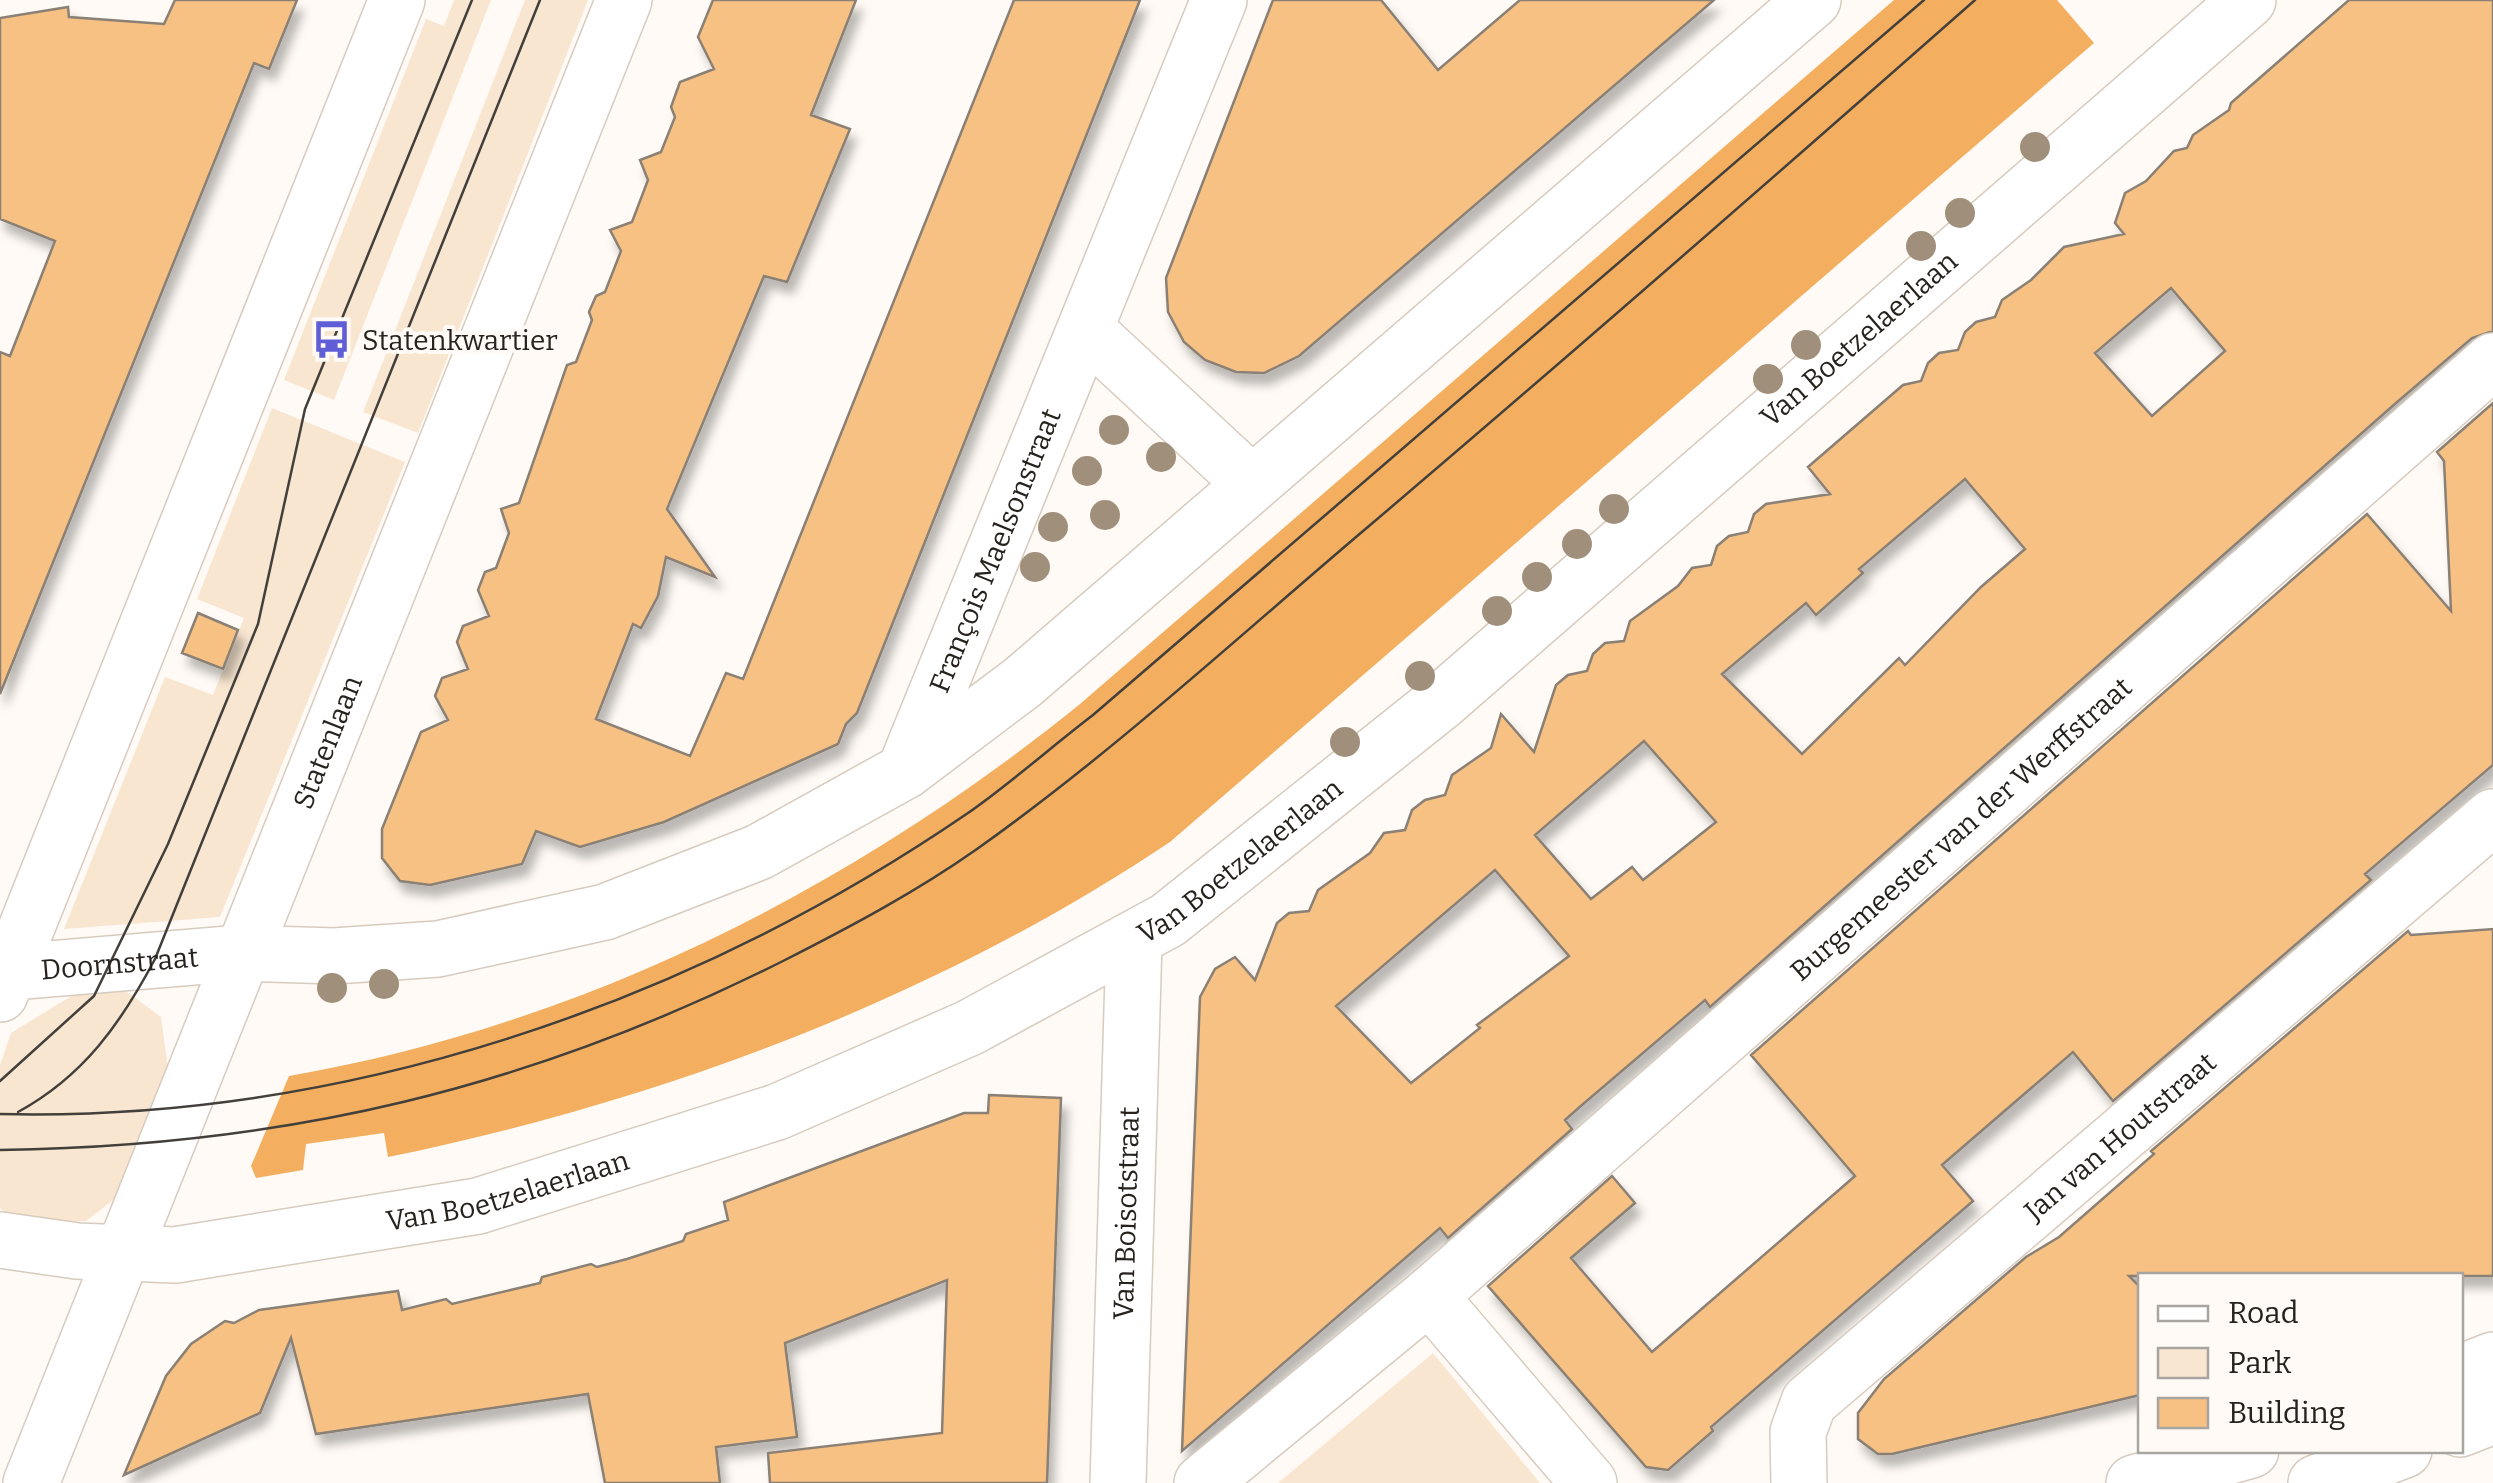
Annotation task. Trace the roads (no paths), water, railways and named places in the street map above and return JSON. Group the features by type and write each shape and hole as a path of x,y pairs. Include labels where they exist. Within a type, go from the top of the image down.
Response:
{"street":[{"path":"3,980 397,0"},
{"name":"Statenlaan","path":"31,1483 624,0"},
{"name":"François Maelsonstraat","path":"905,771 1218,0"},
{"path":"241,953 334,956 438,950 605,912 759,852 905,771 1022,682 1813,0"},
{"name":"Van Boetzelaerlaan","path":"0,1240 26,1246 124,1252 203,1252 478,1206 645,1157 777,1112 969,1028 1134,942 1182,909 1441,702 2248,0"},
{"path":"1086,330 1250,484"},
{"name":"Burgemeester van der Werffstraat","path":"1202,1483 1429,1296 2493,361"},
{"name":"Jan van Houtstraat","path":"1799,1483 1798,1432 1810,1402 2493,817"},
{"name":"Van Boisotstraat","path":"1118,1483 1134,942"},
{"name":"Doornstraat","path":"3,980 241,953"},
{"path":"1429,1296 1589,1483"},
{"path":"2463,1372 2493,1360"},
{"path":"2463,1428 2493,1416"},
{"path":"2134,1483 2240,1453"},
{"path":"2316,1483 2396,1453"}],"tram line":[{"path":"0,1081 94,996 168,844 258,624 305,409 472,0"},
{"path":"18,1112 81,1065 129,1005 155,959 540,0"},
{"path":"0,1114 129,1111 256,1097 383,1073 507,1039 628,995 746,943 860,882 968,813 1093,715 1924,0"},
{"path":"0,1150 207,1137 403,1102 499,1076 593,1044 688,1006 858,922 977,849 1128,732 1975,0"}],"place":[{"name":"Statenkwartier","path":"332,340"}]}
